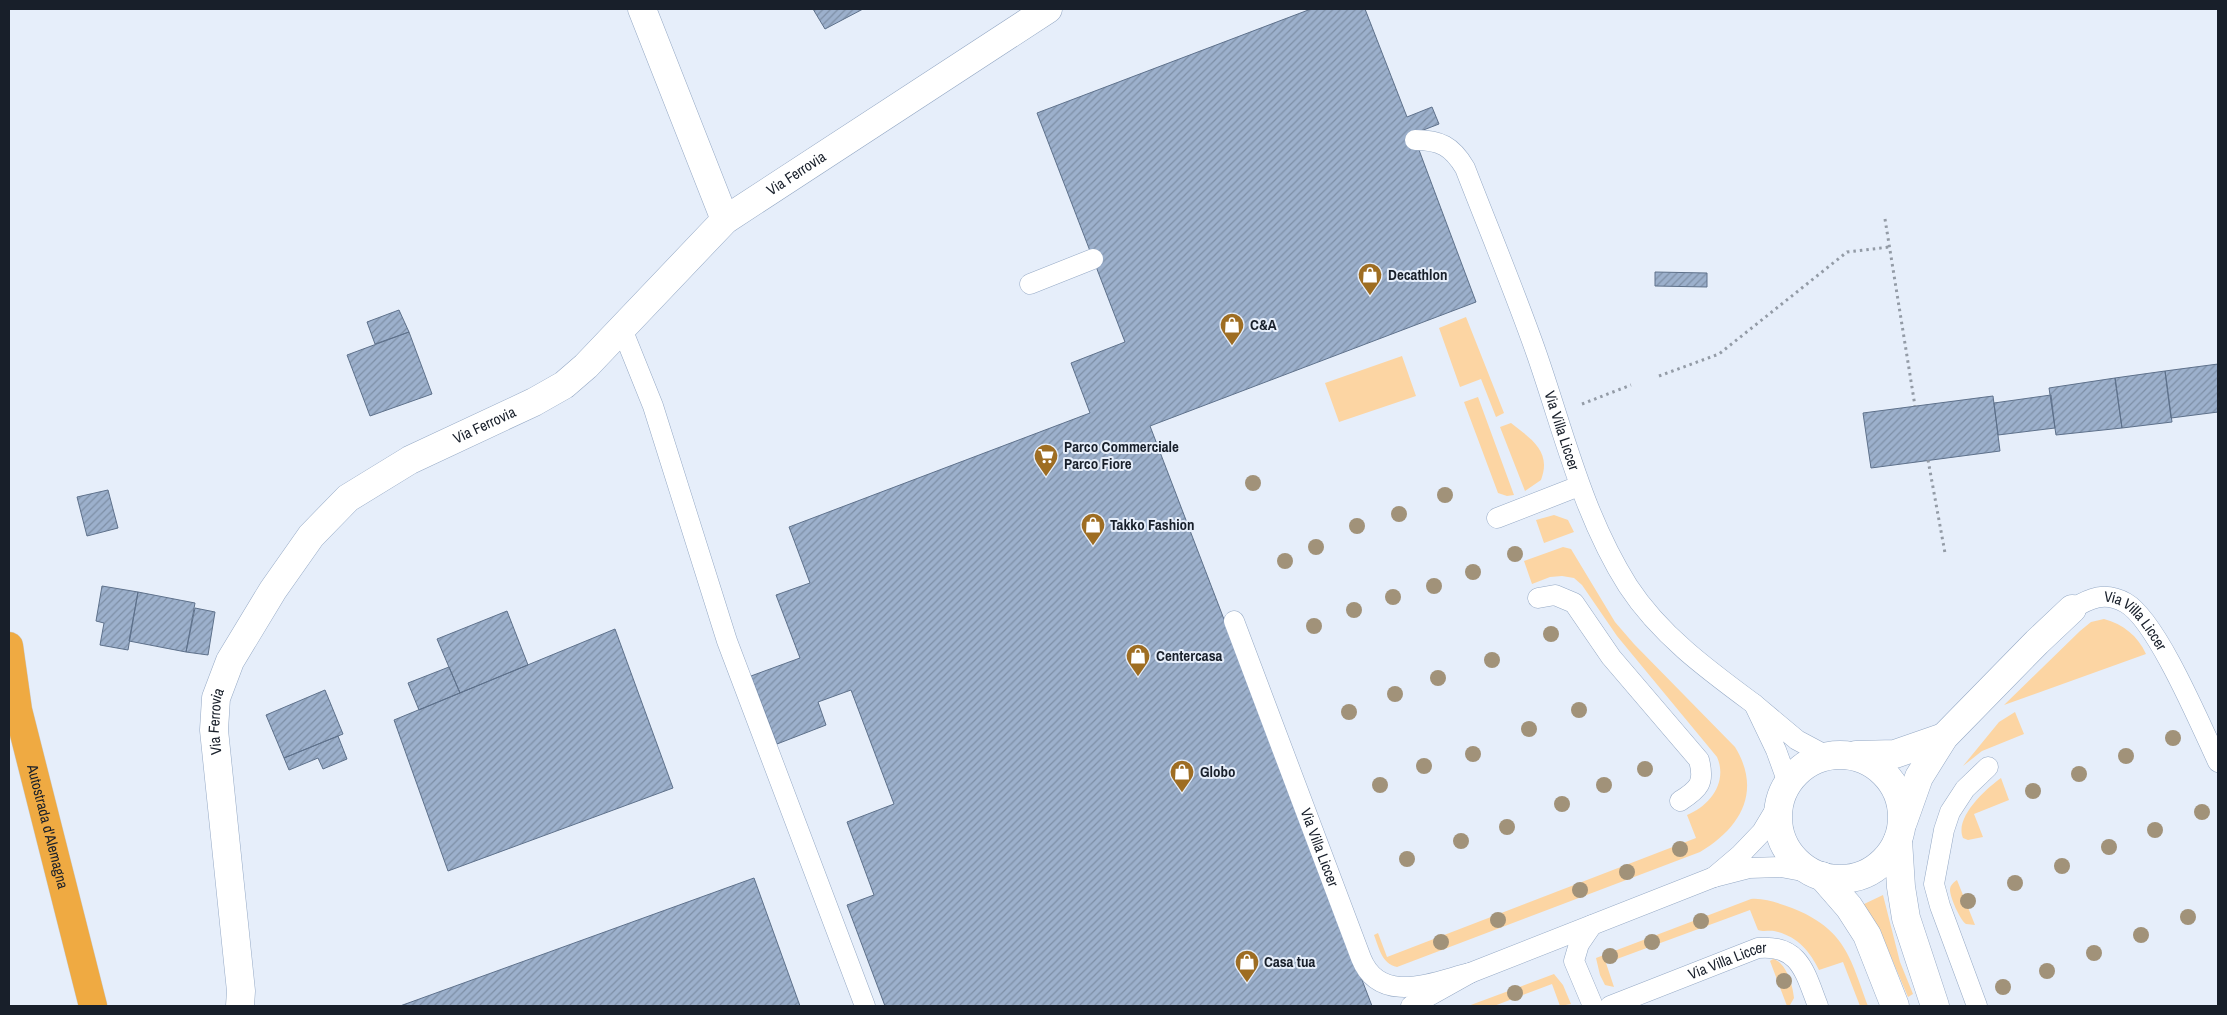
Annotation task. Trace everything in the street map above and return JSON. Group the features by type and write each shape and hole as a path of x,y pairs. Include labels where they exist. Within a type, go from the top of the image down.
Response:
{"highway":[{"name":"Autostrada d'Alemagna","path":"9,646 18,710 84,977 93,1006"}],"street":[{"path":"642,9 725,220"},
{"name":"Via Ferrovia","path":"240,1006 241,991 214,730 216,698 230,661 273,590 310,536 348,498 410,460 534,402 564,385 586,366 725,220 1048,9"},
{"name":"Via Villa Liccer","path":"1818,874 1840,879 1859,876 1875,868 1888,856 1900,831 1918,777 1944,737 2072,609"},
{"name":"Via Villa Liccer","path":"1895,1006 1867,935 1848,907 1818,874 1796,860 1784,844 1778,823 1784,793 1798,770 1812,762 1837,756 1895,754 1944,737"},
{"name":"Via Villa Liccer","path":"1837,756 1865,759 1881,770 1894,785 1901,802 1901,887 1906,918 1935,1006"}],"lane":[{"name":"Via Villa Liccer","path":"1414,140 1428,140 1444,146 1456,153 1465,168 1537,354 1579,486 1606,545 1628,586 1654,619 1696,661 1754,704 1797,740 1837,756"},
{"path":"1030,284 1093,259"},
{"path":"622,328 653,406 727,642 864,1006"},
{"path":"1497,518 1579,486"},
{"path":"1538,598 1555,595 1574,603 1611,657 1698,760 1702,773 1700,784 1692,794 1680,801"},
{"name":"Via Villa Liccer","path":"2072,609 2091,598 2108,597 2125,603 2140,614 2156,638 2218,762"},
{"name":"Via Villa Liccer","path":"1234,621 1361,958 1370,974 1380,982 1392,987 1405,988 1470,973"},
{"name":"Via Villa Liccer","path":"1754,704 1776,750 1784,793"},
{"path":"1977,1006 1940,906 1934,884 1944,830 1950,812 1965,789 1988,767"},
{"path":"1714,876 1740,855 1762,832 1784,793"},
{"path":"1714,876 1750,868 1773,867 1818,874"},
{"name":"Via Villa Liccer","path":"1411,1006 1470,973 1714,876"},
{"path":"1574,961 1579,944 1592,925"},
{"path":"1542,945 1562,950 1574,961 1593,1006"},
{"name":"Via Villa Liccer","path":"1610,1006 1758,948 1769,947 1779,948 1792,954 1800,963 1818,1006"}],"path":[{"path":"1885,218 1915,406"},
{"path":"1659,376 1719,354 1847,252 1889,247"},
{"path":"1580,405 1631,385"},
{"path":"1928,460 1944,553"}],"shaded area":[{"path":"1466,317 1504,413 1496,417 1481,379 1460,387 1439,328"},
{"path":"1402,356 1416,396 1339,422 1325,383"},
{"path":"1478,397 1514,495 1507,496 1498,493 1464,402"},
{"path":"1511,423 1532,440 1542,453 1544,461 1541,480 1525,491 1500,427"},
{"path":"1554,515 1568,520 1574,532 1544,543 1536,520"},
{"path":"1563,547 1571,549 1615,622 1634,644 1735,747 1743,763 1747,779 1747,793 1743,807 1727,832 1700,852 1397,967 1392,965 1384,959 1374,935 1378,933 1387,957 1696,838 1687,815 1703,806 1715,792 1720,775 1717,757 1617,636 1582,585 1574,578 1562,576 1550,577 1532,584 1524,561"},
{"path":"2104,619 2117,624 2134,636 2146,654 2004,705 2080,631 2091,622"},
{"path":"2015,712 2024,734 1982,751 1963,766 1999,722"},
{"path":"2001,778 2009,800 1974,814 1983,837 1968,840 1963,838 1961,830 1967,812 1980,796"},
{"path":"1957,880 1975,925 1964,922 1953,903 1950,888"},
{"path":"1883,895 1900,962 1913,994 1908,997 1880,931 1862,905"},
{"path":"1751,899 1766,900 1792,908 1810,916 1835,935 1850,959 1868,1006 1860,1006 1843,962 1819,970 1807,950 1796,940 1782,933 1758,930 1750,910 1606,963 1614,987 1605,985 1600,975 1596,958"},
{"path":"1773,959 1778,961 1785,969 1792,987 1794,998 1790,1005 1787,1006 1770,961"},
{"path":"1554,974 1563,985 1571,1004 1560,1006 1552,984 1494,1006 1468,1006"}],"building":[{"path":"813,9 863,9 825,29"},
{"name":"Parco Commerciale Parco Fiore","path":"1311,9 1365,9 1407,117 1432,107 1439,124 1413,134 1476,302 1150,426 1372,1006 885,1006 847,905 874,895 847,822 894,804 851,690 818,702 826,725 777,744 751,676 800,658 776,595 810,583 789,527 1090,413 1071,363 1125,342 1037,113"},
{"path":"1655,272 1707,273 1707,287 1655,286"},
{"path":"399,310 409,332 375,344 367,322"},
{"path":"409,332 432,394 370,416 347,355"},
{"path":"2218,364 2218,412 2171,418 2165,371"},
{"path":"2165,371 2172,422 2122,428 2115,378"},
{"path":"2115,378 2122,428 2056,435 2049,388"},
{"path":"2051,395 2055,428 1998,435 1994,403"},
{"path":"1993,396 2000,451 1871,468 1863,413"},
{"path":"108,490 118,528 87,536 77,497"},
{"path":"102,586 138,592 128,650 100,645 104,623 96,621"},
{"path":"138,592 195,603 186,652 129,641"},
{"path":"195,608 215,612 208,655 186,652"},
{"path":"507,611 528,665 460,693 437,639"},
{"path":"615,629 673,788 448,871 394,720"},
{"path":"449,667 460,693 419,710 408,683"},
{"path":"325,690 343,734 284,758 266,715"},
{"path":"338,736 347,759 323,769 318,758 289,770 284,758"},
{"path":"754,878 800,1006 400,1006"}],"place":[{"name":"Decathlon","path":"1370,296"},
{"name":"C&A","path":"1232,346"},
{"name":"Parco Commerciale Parco Fiore","path":"1046,477"},
{"name":"Takko Fashion","path":"1093,546"},
{"name":"Centercasa","path":"1138,677"},
{"name":"Globo","path":"1182,793"},
{"name":"Casa tua","path":"1247,983"}]}
